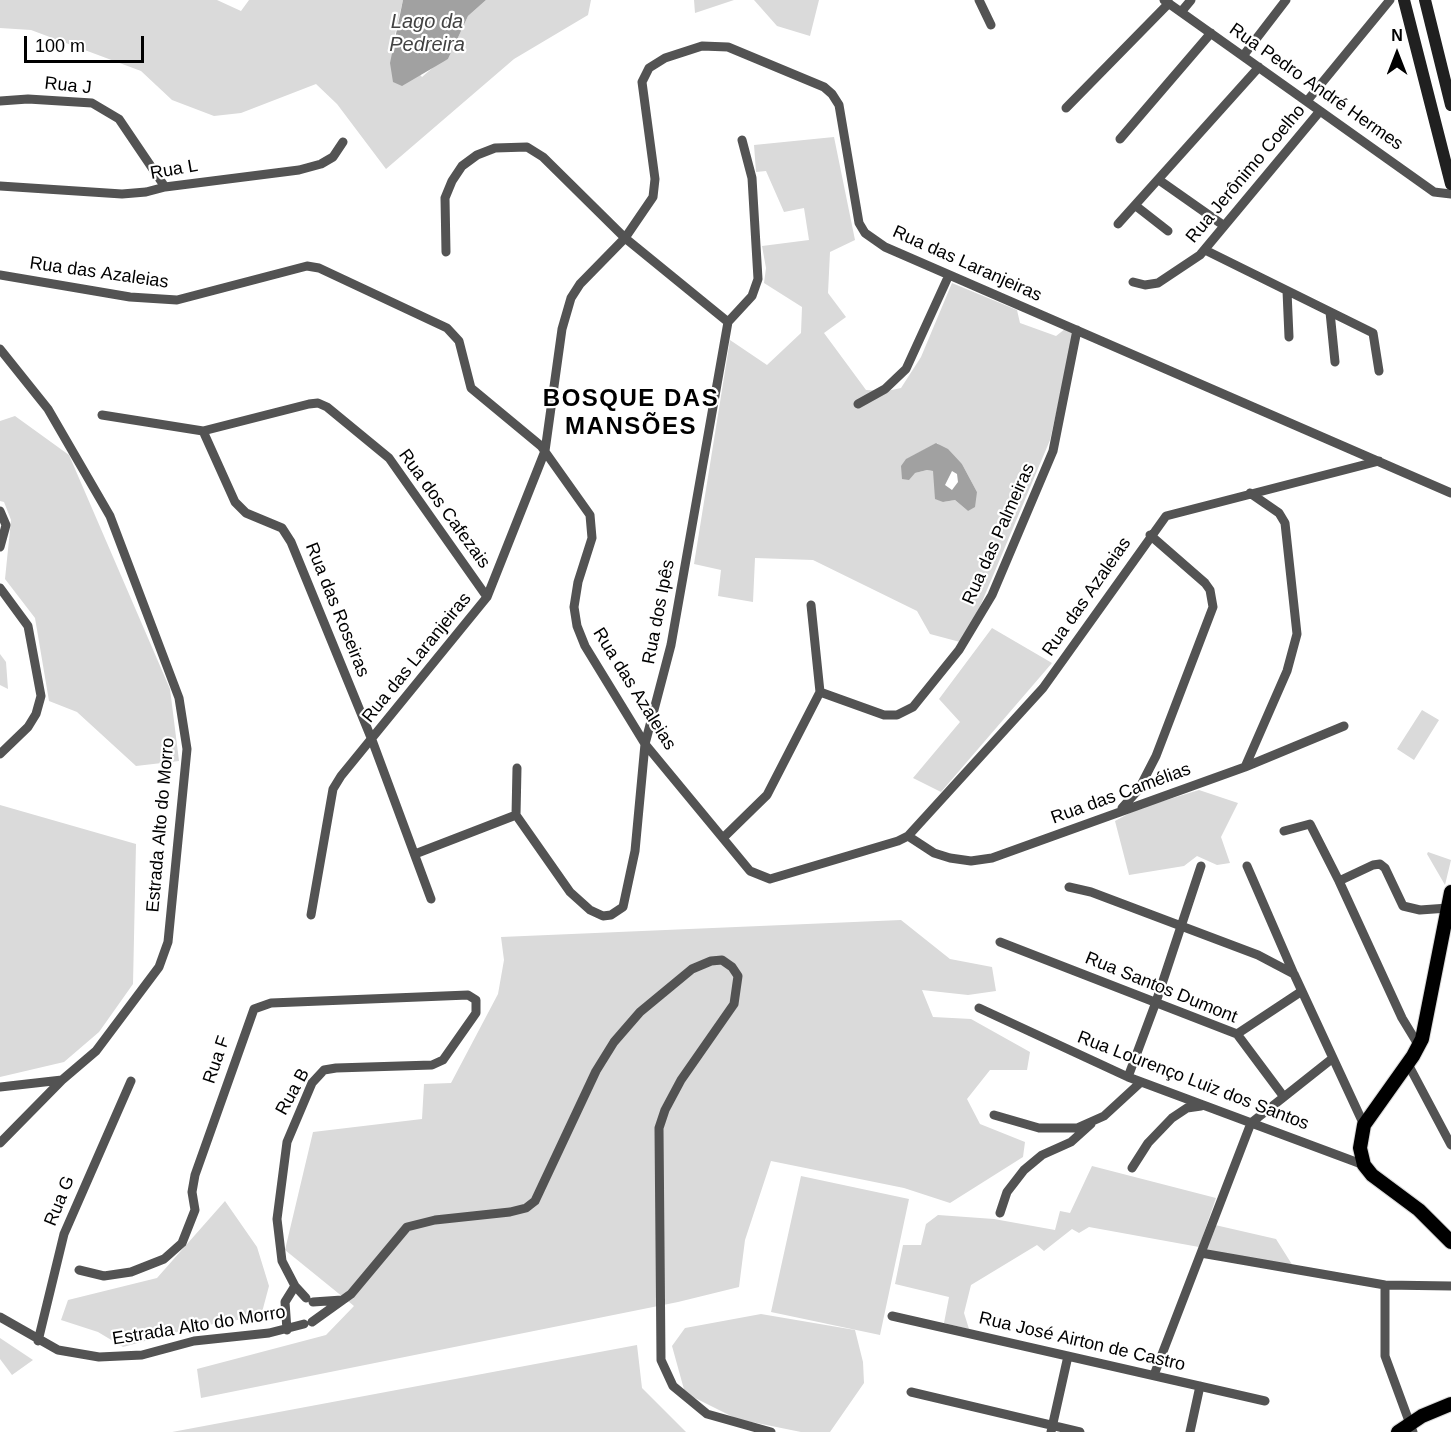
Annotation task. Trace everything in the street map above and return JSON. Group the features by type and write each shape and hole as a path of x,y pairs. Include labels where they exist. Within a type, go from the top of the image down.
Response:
{"main road":[{"path":"1404,0 1445,135 1451,184"},
{"path":"1425,0 1451,102"},
{"path":"1451,892 1425,1028 1419,1046 1364,1125 1360,1148 1364,1165 1377,1178 1419,1210 1451,1242"},
{"path":"1398,1432 1412,1428 1422,1416 1451,1404"}],"street":[{"path":"979,0 991,25"},
{"path":"1181,12 1191,0"},
{"path":"1243,56 1287,0"},
{"path":"1307,101 1390,0"},
{"path":"1066,108 1167,2"},
{"name":"Rua Pedro André Hermes","path":"1167,2 1434,192 1451,194"},
{"path":"1120,139 1211,33"},
{"name":"Rua das Laranjeiras","path":"311,915 333,789 341,776 487,597 544,451 567,310 580,284 625,238 648,206 654,189 642,82 644,75 665,58 702,46 716,45 824,87 839,105 859,223 865,233 885,247 1451,493"},
{"path":"1118,224 1259,67"},
{"name":"Rua J","path":"0,102 28,99 93,103 119,119 165,187"},
{"name":"Rua Jerônimo Coelho","path":"1133,282 1145,285 1158,283 1205,250 1223,225 1320,111"},
{"path":"447,252 445,198 452,181 469,160 508,146 536,150 625,238 728,322 752,296 758,279 752,178 742,140"},
{"name":"Rua L","path":"0,186 122,194 146,192 165,187 299,170 333,158 343,142"},
{"path":"1159,180 1223,225"},
{"path":"1136,206 1168,231"},
{"path":"1205,250 1373,333 1379,371"},
{"name":"Rua das Azaleias","path":"0,275 130,297 177,300 195,297 296,267 319,268 447,328 459,340 471,388 544,451 584,505 593,526 592,538 578,582 574,608 577,626 645,744 750,871 770,879 908,836 1043,688 1166,516 1379,461"},
{"path":"858,404 892,384 906,369 949,275"},
{"path":"1287,291 1289,337"},
{"path":"1330,312 1335,362"},
{"name":"Rua dos Ipês","path":"516,815 570,892 597,915 603,916 618,912 624,907 630,885 645,744 671,645 728,322"},
{"name":"Rua das Palmeiras","path":"820,692 884,715 897,715 913,707 959,650 992,595 1053,451 1077,330"},
{"name":"Estrada Alto do Morro","path":"0,350 48,409 110,516 179,698 187,749 168,942 164,956 154,975 96,1051 62,1080 0,1143"},
{"name":"Rua dos Cafezais","path":"102,415 203,431 309,404 318,403 327,407 379,448 393,463 487,597"},
{"name":"Rua das Roseiras","path":"203,431 230,494 240,508 276,525 287,533 372,740 431,899"},
{"path":"1245,766 1287,671 1297,634 1285,523 1279,513 1250,493"},
{"path":"0,511 6,525 0,547"},
{"path":"1120,810 1139,789 1156,756 1214,607 1210,590 1205,583 1150,536"},
{"path":"0,588 28,626 41,696 36,714 28,728 0,754"},
{"path":"723,838 759,806 767,795 820,692 811,605"},
{"name":"Rua das Camélias","path":"908,836 942,856 982,860 1245,766 1344,726"},
{"path":"415,854 516,815 516,768"},
{"path":"1284,831 1310,824 1402,1018 1419,1046"},
{"path":"1339,881 1380,864 1385,868 1403,906 1420,910 1448,908"},
{"path":"1128,1077 1156,1002 1201,866"},
{"path":"1246,866 1364,1125"},
{"path":"1069,888 1091,892 1258,955 1294,974"},
{"name":"Rua Santos Dumont","path":"1000,942 1237,1034 1284,1097"},
{"name":"Estrada Alto do Morro","path":"0,1317 38,1341 72,1354 126,1357 201,1340 287,1330 308,1323 351,1294 407,1227 435,1220 510,1212 526,1208 535,1201 596,1071 614,1042 640,1012 692,969 711,961 722,960 732,967 738,976 734,1004 681,1080 665,1110 659,1128 661,1360 673,1386 707,1414 771,1432"},
{"path":"1237,1034 1302,991"},
{"name":"Rua F","path":"79,1270 104,1276 131,1272 164,1259 182,1243 195,1210 192,1192 195,1174 254,1009 271,1003 460,995 476,1000 478,1006 476,1013"},
{"name":"Rua Lourenço Luiz dos Santos","path":"979,1008 1128,1077 1364,1165"},
{"name":"Rua B","path":"342,1300 309,1300 295,1286 282,1261 277,1219 287,1142 293,1124 317,1076 324,1070 432,1065 443,1060 476,1013"},
{"path":"1154,1375 1251,1123 1333,1058"},
{"path":"1408,1064 1451,1145"},
{"path":"0,1087 62,1080"},
{"name":"Rua G","path":"38,1341 64,1234 131,1081"},
{"path":"1000,1213 1011,1186 1024,1170 1042,1155 1071,1142 1093,1122 1109,1112 1141,1082"},
{"path":"1132,1168 1148,1143 1172,1118 1186,1108 1203,1105"},
{"path":"994,1115 1016,1123 1055,1130 1077,1128 1093,1122"},
{"path":"1201,1252 1385,1285 1451,1286"},
{"path":"1385,1285 1385,1356 1412,1428"},
{"path":"287,1330 285,1302 295,1286"},
{"name":"Rua José Airton de Castro","path":"892,1316 1265,1401"},
{"path":"1052,1429 1068,1356"},
{"path":"1190,1432 1200,1386"},
{"path":"911,1392 1052,1429 1080,1432"}],"shaded area":[{"path":"0,0 217,0 241,11 249,0 403,0 393,43 422,77 437,64 448,59 468,16 486,0 591,0 588,15 514,59 386,169 337,104 316,84 241,113 214,116 172,100 141,71 31,30 0,28"},
{"path":"694,0 734,0 695,13"},
{"path":"754,0 819,0 810,36 777,26"},
{"path":"834,137 855,240 830,252 828,293 846,317 824,333 866,390 887,391 901,388 921,357 952,283 1017,310 1020,323 1056,336 1065,329 1074,333 1050,440 976,616 960,642 930,634 917,611 813,560 755,558 753,602 718,596 721,570 694,564 730,340 767,365 801,333 802,307 764,283 766,268 762,246 809,240 804,208 784,212 766,171 756,172 754,145","holes":["937,443 962,464 977,492 968,511 955,500 943,502 933,471 915,473 907,459"]},
{"path":"15,416 69,455 170,689 179,761 136,766 77,712 49,701 35,618 5,579 11,520 4,502 0,501 0,421"},
{"path":"992,628 1052,663 941,792 913,778 960,722 939,699"},
{"path":"0,654 6,662 8,689 0,685"},
{"path":"1422,710 1439,720 1414,760 1397,749"},
{"path":"1199,790 1238,803 1221,837 1230,863 1217,865 1197,856 1184,866 1129,875 1115,821 1137,809"},
{"path":"0,805 136,844 133,984 99,1032 64,1062 0,1077"},
{"path":"1428,852 1451,860 1445,885 1427,854"},
{"path":"901,920 950,959 992,967 996,991 968,995 922,990 933,1017 971,1019 1030,1052 1027,1070 990,1070 967,1099 980,1124 1025,1142 1023,1157 950,1203 904,1188 771,1161 745,1240 739,1287 678,1302 201,1398 197,1369 326,1335 354,1306 285,1250 313,1132 422,1119 424,1084 451,1083 498,994 504,960 501,937"},
{"path":"1092,1166 1216,1198 1199,1247 1089,1227 1079,1233 1072,1229 1044,1251 1037,1245 971,1285 964,1313 969,1329 944,1323 949,1297 895,1284 903,1245 921,1245 926,1224 938,1215 994,1219 1055,1230 1060,1211 1070,1213"},
{"path":"801,1176 909,1199 880,1335 771,1312"},
{"path":"225,1201 257,1247 269,1286 261,1316 196,1327 123,1347 98,1332 61,1320 68,1300 157,1278"},
{"path":"1215,1225 1276,1239 1293,1266 1206,1250"},
{"path":"761,1314 855,1330 863,1362 864,1383 830,1432 801,1432 737,1419 685,1393 672,1346 685,1328"},
{"path":"0,1338 33,1360 12,1375 0,1359"},
{"path":"637,1345 642,1388 686,1432 172,1432"}],"water":[{"name":"Lago da Pedreira","path":"403,0 486,0 468,16 448,59 402,86 393,82 390,63"},
{"path":"936,443 948,449 962,464 977,492 975,507 968,511 955,500 943,502 935,499 933,471 915,473 909,480 902,479 901,466 906,459","holes":["952,471 957,474 958,482 952,490 945,485"]}],"district":[{"name":"BOSQUE DAS MANSÕES","path":"631,413"}]}
